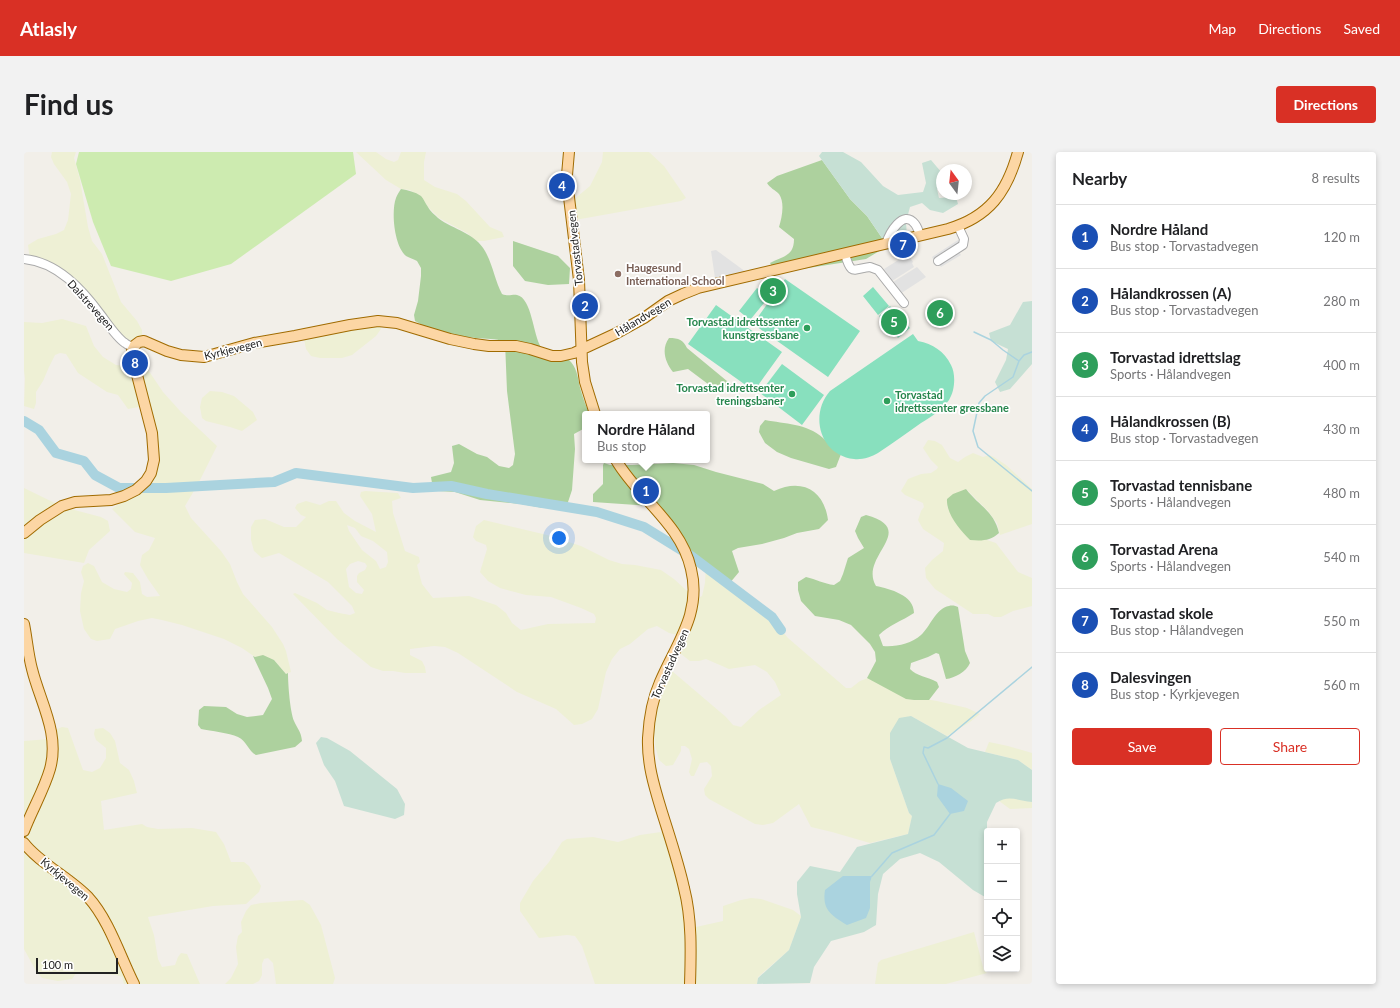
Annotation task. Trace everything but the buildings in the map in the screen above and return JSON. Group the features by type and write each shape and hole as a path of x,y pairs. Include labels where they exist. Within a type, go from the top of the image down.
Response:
{"main road":[{"name":"Torvastadvegen","path":"569,152 567,175 578,273 581,349 585,382 593,411"},
{"name":"Hålandvegen","path":"581,349 625,330 668,301 689,291 758,273 920,236 958,226 976,218 995,201 1004,189 1010,178 1018,152"},
{"name":"Kyrkjevegen","path":"134,347 139,342 144,341 167,351 181,355 204,357 254,343 378,321 397,323 450,339 474,344 488,346 516,346 552,356 570,354 581,349"},
{"path":"24,533 40,520 62,506 75,502 111,500 124,496 136,490 146,481 151,473 154,460 154,446 150,424 134,362 132,351 134,347"},
{"name":"Torvastadvegen","path":"618,463 636,488 668,523 678,538 687,554 692,574 693,599 690,617 686,630 664,674 655,696 651,712 648,739 648,752 652,776 677,859 686,897 690,933 690,984"},
{"path":"24,624 31,668 49,720 53,747 50,768 24,831"},
{"name":"Kyrkjevegen","path":"24,843 35,854 78,888 93,903 115,942 134,984"}],"street":[{"path":"886,244 888,238 898,224 904,220 910,220 915,223 920,236"},
{"path":"938,261 962,245 964,239 958,226"},
{"path":"845,254 848,265 852,269 858,270 870,267 878,270 904,303"},
{"name":"Dalstrevegen","path":"24,259 50,265 68,279 86,296 124,343 134,347"}],"green space":[{"path":"52,152 76,152 74,158 80,180 88,227 92,241 102,254 121,302 137,321 142,330 142,335 136,339 126,341 76,281 72,281 30,260 28,245 38,239 64,230 68,220 71,194 67,182 54,164 51,157"},
{"path":"79,152 353,152 356,174 231,264 171,281 111,266 93,222 76,164"},
{"path":"356,152 376,152 386,159 394,162 398,160 401,152 426,152 424,162 424,180 435,187 457,194 466,201 490,227 502,232 504,237 476,241 467,233 439,218 421,197 410,190 401,189 386,180"},
{"path":"603,152 649,152 664,166 686,198 681,201 575,220 572,201 590,186 602,162"},
{"path":"822,152 843,152 861,162 883,186 898,195 923,192 926,183 922,163 931,160 936,166 936,200 957,200 958,204 943,213 930,210 922,203 910,207 906,222 907,237 902,249 881,250 882,238 867,216 850,199 819,156"},
{"path":"822,160 850,199 867,216 882,238 881,250 866,259 776,273 770,263 790,253 794,239 779,227 782,215 781,198 779,194 767,183 777,176"},
{"path":"401,189 416,193 423,198 430,210 438,218 476,240 488,256 502,294 517,295 526,303 538,341 543,350 568,359 575,368 589,411 582,411 582,430 574,434 575,449 572,490 568,502 564,505 543,508 480,500 455,492 438,491 433,489 431,477 451,472 454,463 452,446 459,444 477,454 487,457 499,466 509,468 513,465 515,454 507,391 505,342 494,339 453,335 429,328 415,321 414,315 418,301 421,268 417,261 406,256 402,251 396,237 394,211 397,195"},
{"path":"513,241 558,256 570,268 569,284 548,285 525,281 513,266"},
{"name":"Torvastad idrettssenter kunstgressbane","path":"785,279 860,331 828,377 753,324"},
{"path":"873,287 889,306 878,315 863,296"},
{"path":"757,288 769,297 750,320 739,311"},
{"path":"1032,301 1032,364 1010,389 1000,392 995,382 1006,360 1008,349 991,341 989,333 1010,325 1023,302"},
{"path":"716,305 782,352 754,391 688,344"},
{"path":"890,306 910,328 898,338 879,316"},
{"path":"62,319 86,326 94,346 103,357 116,365 126,366 133,362 138,355 163,392 181,412 217,446 185,506 191,518 221,551 230,564 243,594 272,627 283,644 291,672 286,674 274,660 255,657 242,648 224,639 162,620 152,618 138,621 115,629 110,639 97,641 91,639 84,629 80,611 81,593 84,581 81,572 83,566 88,563 94,566 102,582 114,589 127,592 131,589 132,583 124,574 125,572 133,573 140,582 142,594 147,597 160,596 140,565 142,555 149,550 155,538 135,532 112,509 141,488 152,459 144,406 128,409 118,395 107,392 78,373 66,354 60,353 55,355 43,381 36,392 36,403 34,409 24,406 24,322 42,323"},
{"path":"380,323 381,329 376,336 352,355 342,358 320,358 311,356 306,349 304,339"},
{"path":"913,334 918,341 938,349 951,365 954,373 954,382 953,392 949,400 932,416 878,453 863,459 854,459 842,456 833,450 826,442 821,432 819,422 820,411 824,401 830,391"},
{"path":"669,338 675,338 682,341 687,348 733,386 716,390 688,369 673,372 666,360 665,355 665,347"},
{"name":"Torvastad idrettsenter treningsbaner","path":"782,364 824,395 802,425 760,393"},
{"path":"210,391 222,392 234,396 253,412 257,420 242,431 206,421 202,418 200,407 202,398"},
{"path":"765,420 810,429 825,440 835,451 841,454 836,467 829,469 791,458 777,452 765,443 759,432 760,426"},
{"path":"928,440 935,441 942,445 950,458 958,462 973,453 983,457 989,455 994,457 1006,465 1032,489 1032,524 1000,535 997,523 988,511 966,489 947,506 956,523 970,540 987,540 996,543 1018,572 1032,578 1032,606 1013,611 1001,617 994,617 988,614 973,614 935,589 926,578 925,568 943,551 944,543 923,529 918,520 924,507 923,503 905,495 901,491 908,479 921,474 931,473 937,469 938,467 923,448"},
{"path":"604,463 610,465 673,463 694,465 763,484 774,491 784,487 794,486 810,489 817,494 822,501 828,520 819,529 797,533 784,538 738,548 732,551 739,572 729,584 706,564 705,566 651,506 593,502 593,494 603,484"},
{"path":"24,488 63,507 101,517 108,521 110,531 89,550 84,563 24,553"},
{"path":"966,489 994,519 999,533 992,538 970,540 958,527 951,516 947,505 947,499 953,494"},
{"path":"361,492 398,493 401,498 392,501 393,513 405,551 419,557 420,562 417,565 422,584 433,598 469,596 496,605 506,613 512,623 521,630 548,624 595,623 596,618 594,614 551,597 526,595 500,588 488,581 480,572 487,549 486,545 476,541 473,537 476,526 484,520 547,535 581,546 609,560 622,564 661,570 686,590 700,597 702,596 705,583 706,564 718,573 751,608 777,625 788,638 846,688 851,688 860,681 868,678 914,700 925,699 937,701 967,708 980,714 947,736 911,716 890,759 909,813 912,816 908,834 870,843 811,827 799,804 773,823 763,825 755,824 709,799 705,795 704,789 712,776 711,766 707,762 700,763 694,776 691,776 689,772 692,759 689,749 685,746 681,746 681,751 673,765 666,766 659,760 655,745 654,717 657,702 666,679 672,671 726,717 733,725 741,727 759,710 781,695 775,682 767,672 755,665 729,669 706,659 690,661 681,654 681,636 669,633 657,626 648,629 630,644 620,649 612,659 606,672 598,709 592,719 582,724 574,725 556,709 517,692 458,653 445,647 434,646 410,649 410,655 422,661 426,673 405,673 383,671 371,667 337,639 293,594 295,593 317,603 327,610 339,613 350,615 355,613 352,606 328,582 279,553 262,558 254,551 251,540 251,527 255,520 265,519 284,527 296,527 306,517 301,515 295,508 297,504 306,501 320,505 329,501 336,501 344,513 355,521 376,532 372,514 360,496","holes":["347,525 355,528 361,536 373,541 387,552 388,562 386,567 380,569 376,561 362,550 349,531","358,561 365,563 367,566 365,570 357,576 357,582 364,590 362,594 356,593 349,587 346,569 350,564"]},
{"path":"866,515 881,521 888,528 888,536 874,564 873,575 876,586 894,591 906,597 913,607 914,613 891,626 879,635 883,646 893,646 913,641 924,632 940,610 944,607 950,606 958,607 965,651 970,663 966,669 956,676 946,679 939,654 936,653 911,663 910,669 919,675 937,682 939,687 929,700 906,699 867,678 876,661 875,652 870,644 851,625 839,620 815,616 801,601 798,590 798,582 806,577 834,585 840,581 848,558 864,548 855,531 861,517"},
{"path":"263,655 274,660 286,674 288,673 291,711 302,741 295,747 256,755 238,737 201,729 198,725 199,710 204,706 226,707 237,714 247,717 263,715 272,699 253,656"},
{"path":"911,716 968,748 1018,760 1032,770 1032,802 1009,798 1001,800 996,803 987,822 987,828 984,828 984,896 973,890 939,862 920,853 900,859 883,874 878,894 876,925 864,932 831,941 814,967 810,983 757,984 758,978 789,950 801,917 797,894 797,882 810,866 840,872 857,847 908,834 912,816 909,813 890,759 890,733 899,718"},
{"path":"62,727 68,728 83,770 92,772 100,768 106,758 106,748 96,740 94,734 95,729 103,728 110,733 115,741 120,763 129,770 134,781 137,793 101,801 104,830 142,824 147,827 158,829 192,828 216,832 224,844 231,862 244,862 249,866 261,886 259,892 246,904 213,906 148,917 154,935 158,959 162,967 175,965 181,953 187,954 200,984 124,984 122,977 116,975 77,972 72,979 58,981 42,978 36,971 24,949 24,741 49,739 53,731"},
{"path":"321,737 327,738 350,751 397,789 405,804 404,815 395,819 344,806 335,781 324,765 316,743"},
{"path":"989,742 1032,753 1032,770 1018,760 985,752"},
{"path":"1007,797 1032,802 1032,808 1010,809 999,801"},
{"path":"665,832 691,929 723,921 723,906 751,898 761,899 793,910 801,916 789,950 758,977 757,984 595,984 582,946 575,936 567,935 539,938 520,911 520,903 533,881 549,862 562,842 567,839 593,837 618,842 640,835"},
{"path":"303,900 310,905 321,925 335,978 333,984 276,984 273,963 268,958 264,959 262,964 262,975 259,981 253,984 225,984 231,978 238,964 236,947 238,936 242,932 241,922 246,911 251,905"},
{"path":"974,932 984,972 987,973 946,984 875,984 878,963 881,960"}],"shaded area":[{"path":"958,240 962,247 958,250 961,255 941,267 939,264 937,265 932,257"},
{"path":"716,250 746,272 715,278 711,251"},
{"path":"908,254 914,267 892,281 884,269"},
{"path":"917,267 926,277 900,294 893,282"}],"water":[{"path":"938,784 951,788 968,801 964,811 950,814 937,796"},
{"path":"843,876 872,876 870,882 870,908 866,918 847,925 832,915 826,907 824,897 825,890"}],"waterway":[{"path":"974,332 991,340 1019,361"},
{"path":"1032,352 1024,355 1019,361 1013,377 985,396 979,403 973,431 978,447 1032,491"},
{"path":"24,421 39,430 56,453 84,461 95,475 119,488 166,488 274,482 296,473 413,488 451,486 487,494 597,512 644,527 691,556 772,617 781,630"},
{"path":"938,784 923,753 924,747 928,748 947,738 1032,667"},
{"path":"872,876 892,853 934,835 950,814"}],"place":[{"name":"Hålandkrossen (B)","path":"562,186"},
{"name":"Torvastad skole","path":"903,245"},
{"name":"Haugesund International School","path":"618,274"},
{"name":"Torvastad idrettslag","path":"773,291"},
{"name":"Hålandkrossen (A)","path":"585,306"},
{"name":"Torvastad Arena","path":"940,313"},
{"name":"Torvastad tennisbane","path":"894,322"},
{"name":"Torvastad idrettssenter kunstgressbane","path":"807,328"},
{"name":"Dalesvingen","path":"135,363"},
{"name":"Torvastad idrettsenter treningsbaner","path":"792,394"},
{"name":"Torvastad idrettssenter gressbane","path":"887,401"},
{"name":"Nordre Håland","path":"646,491"}]}
